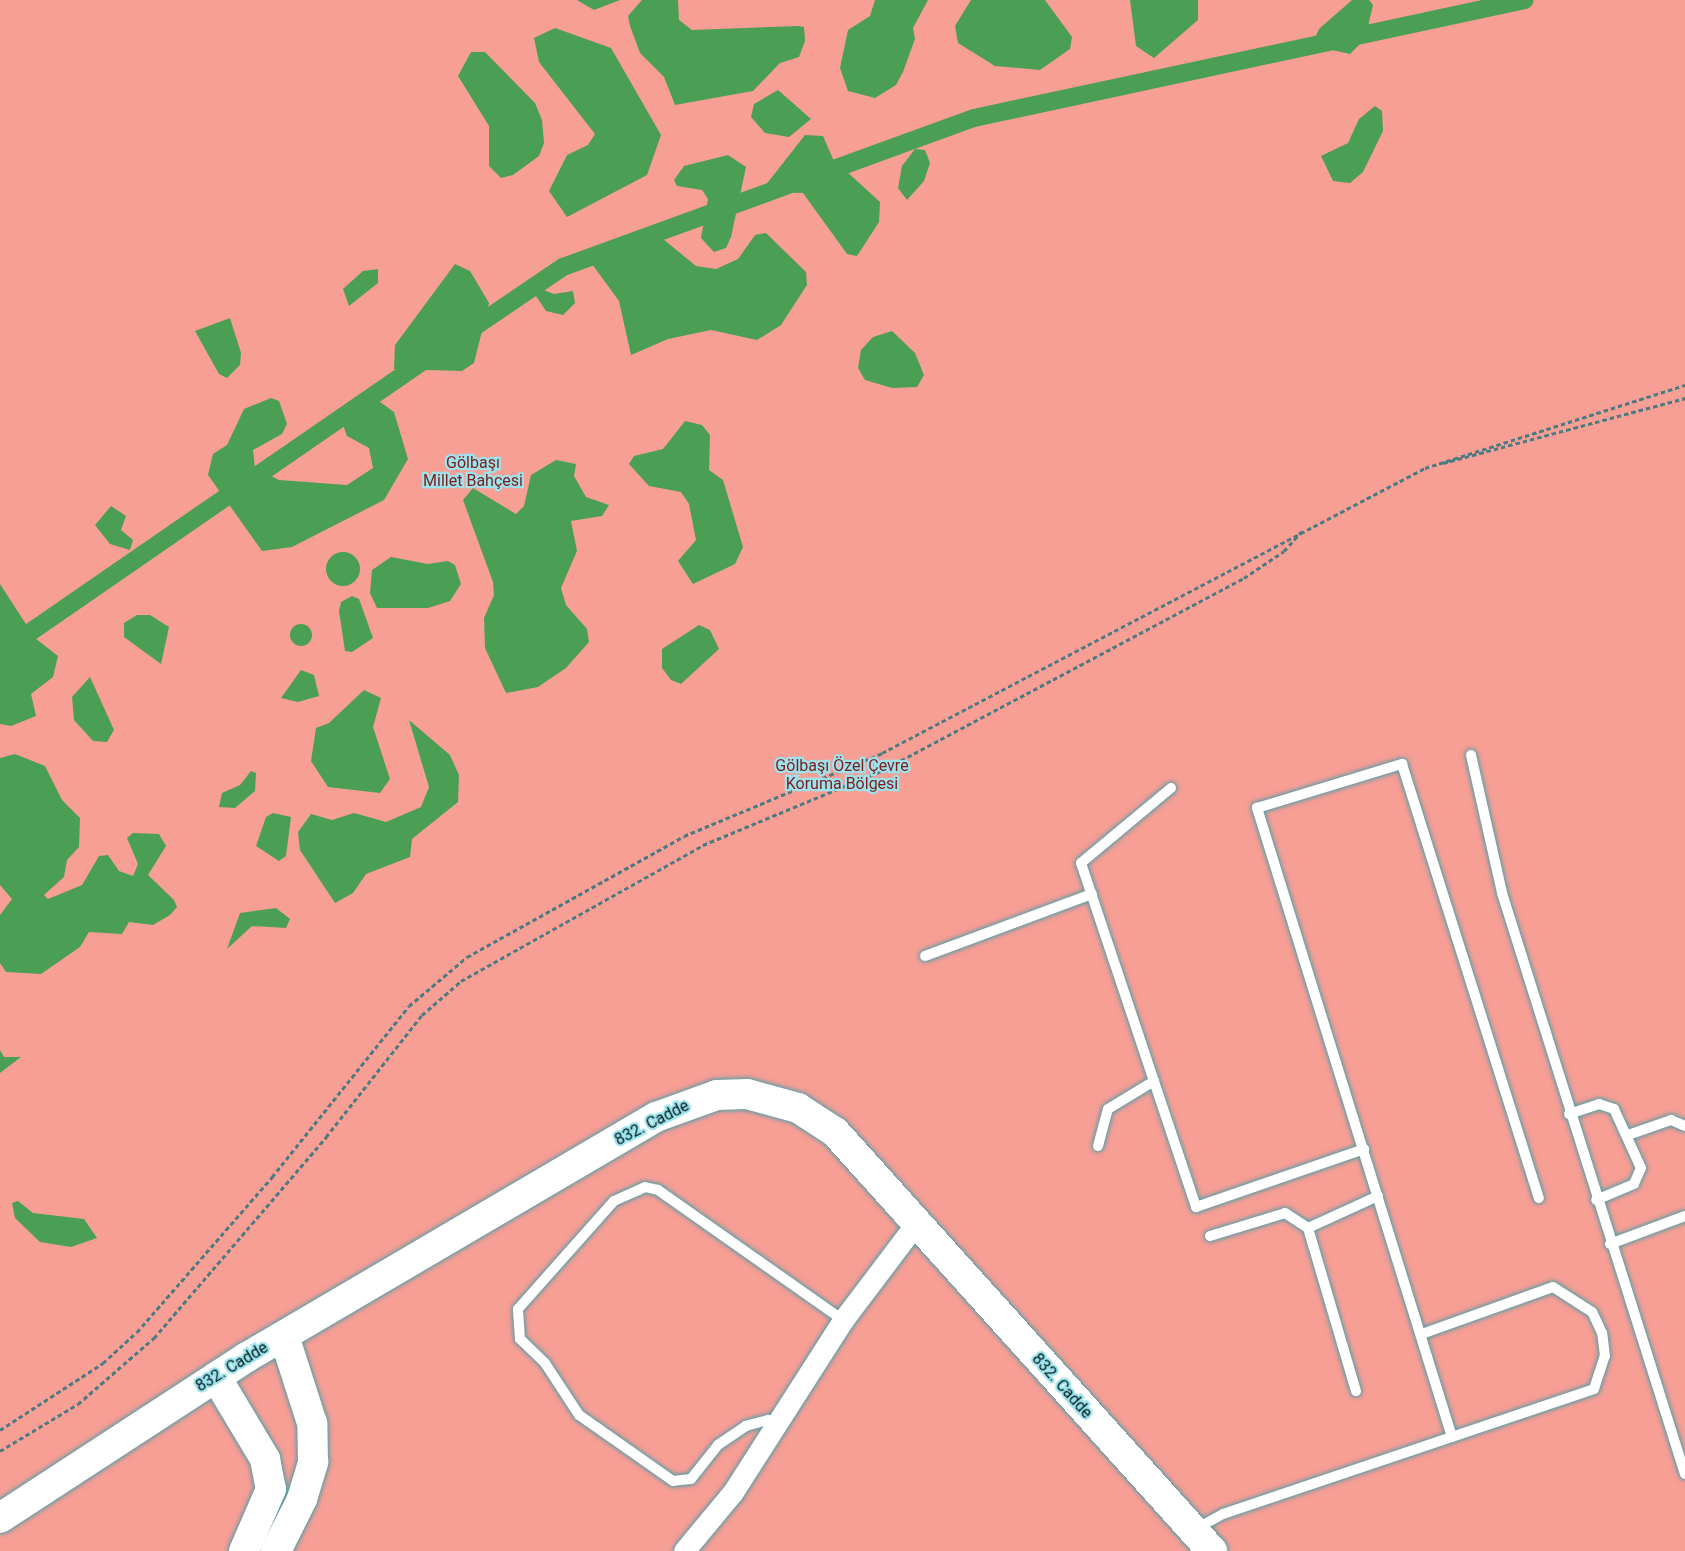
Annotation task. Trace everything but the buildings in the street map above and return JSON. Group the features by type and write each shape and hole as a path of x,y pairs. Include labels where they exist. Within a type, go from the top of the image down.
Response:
{"street":[{"name":"832. Cadde","path":"0,1518 216,1377 284,1336 656,1118 717,1095 774,1099 817,1118 917,1222 1202,1541"},
{"path":"684,1551 733,1492 843,1320 917,1222"},
{"path":"276,1551 302,1499 313,1462 312,1423 284,1336"},
{"path":"216,1377 264,1459 271,1489 244,1551"}],"lane":[{"path":"1471,755 1502,893 1596,1200 1685,1474"},
{"path":"1452,1437 1422,1334 1257,808 1402,764 1539,1198"},
{"path":"1171,788 1082,863 1196,1207 1364,1149"},
{"path":"925,956 1092,894"},
{"path":"1098,1146 1108,1109 1154,1081"},
{"path":"1569,1113 1607,1105 1618,1113 1628,1135 1639,1176 1596,1200"},
{"path":"1628,1135 1671,1120 1685,1126"},
{"path":"777,1426 768,1420 746,1426 718,1445 691,1479 673,1481 579,1415 520,1339 518,1309 614,1201 645,1187 658,1190 843,1320"},
{"path":"1308,1228 1378,1196"},
{"path":"1210,1236 1285,1213 1308,1228 1356,1391"},
{"path":"1611,1244 1685,1216"},
{"path":"1202,1541 1223,1514 1594,1389 1603,1368 1602,1333 1584,1303 1553,1287 1422,1334"}],"path":[{"path":"0,1430 103,1363 137,1332 272,1177 409,1006 467,957 684,836 882,753 1304,529 1425,468 1685,385"},
{"path":"1425,468 1685,398"},
{"path":"0,1451 78,1404 154,1338 326,1137 422,1015 461,981 683,855 881,771 1244,578 1284,551 1304,529"}],"green space":[{"name":"Gölbaşı Millet Bahçesi","path":"0,0 1685,0 1685,1551 0,1551"}],"shaded area":[{"path":"577,0 620,0 594,10"},
{"path":"642,0 678,0 679,20 692,30 798,26 804,27 805,41 799,57 780,63 753,91 675,105 664,77 640,53 630,26 628,16"},
{"path":"875,0 928,0 913,28 915,39 896,85 875,98 848,91 840,68 848,30 870,16"},
{"path":"971,0 1045,0 1072,37 1070,49 1040,70 995,66 958,43 955,26"},
{"path":"1130,0 1198,0 1198,20 1154,58 1136,46"},
{"path":"1352,0 1369,0 1373,5 1365,39 1350,54 1323,48 1315,38 1319,29"},
{"path":"555,28 611,48 661,135 647,175 567,217 549,191 567,155 588,145 595,134 539,62 534,38"},
{"path":"471,52 485,52 535,103 542,120 544,143 539,156 513,175 501,178 489,166 489,126 458,76"},
{"path":"778,90 811,119 789,137 765,133 751,117 754,104"},
{"path":"1375,106 1382,111 1383,131 1363,172 1350,183 1333,181 1321,156 1348,143 1359,119"},
{"path":"805,135 823,136 833,159 880,202 879,222 857,256 847,254 803,193 769,192 765,186"},
{"path":"915,149 925,150 930,163 924,181 907,200 898,188 902,166"},
{"path":"728,155 746,167 731,237 726,248 714,252 701,238 708,199 702,190 677,186 674,180 684,166"},
{"path":"766,233 806,272 807,285 781,325 757,340 711,330 668,339 631,355 619,301 592,264 598,255 663,239 696,266 716,269 738,259 755,235"},
{"path":"455,264 470,271 489,303 474,363 462,371 394,369 395,345"},
{"path":"378,269 378,283 349,306 343,289 363,271"},
{"path":"541,289 554,294 573,291 575,303 563,315 546,311 534,293"},
{"path":"230,318 241,353 240,365 227,378 219,374 195,331"},
{"path":"892,331 915,353 924,375 917,387 892,388 865,380 858,368 861,350 873,337"},
{"path":"369,394 394,412 408,459 384,500 292,547 262,551 208,475 213,454 227,445 244,409 271,398 279,401 287,424 282,434 253,450 255,468 279,480 347,485 373,468 369,448 347,436 343,425 353,401"},
{"path":"685,421 702,425 710,435 709,470 723,480 743,547 735,564 693,584 678,561 696,540 689,504 681,492 649,486 629,464 634,456 663,449"},
{"path":"556,460 576,464 574,476 586,497 609,505 602,516 571,521 577,551 561,588 566,605 587,629 589,642 566,668 538,687 506,693 485,648 484,618 494,595 493,582 463,500 473,488 516,514 524,506 531,475"},
{"path":"111,506 126,516 121,530 133,540 130,550 110,544 95,525"},
{"path":"343,552 355,557 360,569 355,581 343,586 331,581 326,569 331,557"},
{"path":"391,557 428,564 448,561 455,565 461,584 450,601 428,608 377,608 370,593 372,570"},
{"path":"0,584 35,638 58,656 53,677 31,694 36,716 11,726 0,724"},
{"path":"352,596 359,599 373,638 352,652 345,651 339,611 341,602"},
{"path":"137,615 150,615 169,627 161,664 124,637 124,623"},
{"path":"301,624 309,627 312,635 309,643 301,646 293,643 290,635 293,627"},
{"path":"699,625 710,630 719,649 681,684 671,680 662,668 662,649"},
{"path":"301,670 314,675 319,696 298,702 281,698"},
{"path":"90,677 114,730 107,742 93,741 74,720 72,697"},
{"path":"364,690 381,698 373,727 390,779 380,793 328,787 311,761 316,728 329,723"},
{"path":"409,720 450,755 459,775 458,802 412,839 410,857 366,874 353,893 335,903 300,850 298,832 311,814 332,820 354,813 386,822 421,807 429,787"},
{"path":"15,754 45,766 62,800 80,818 79,847 67,860 64,877 44,895 48,899 82,885 99,856 108,855 119,871 133,876 138,864 127,838 133,833 159,834 166,846 148,875 174,900 177,907 170,915 153,925 129,922 122,934 89,932 80,947 41,974 6,972 0,963 0,915 12,899 0,885 0,758"},
{"path":"251,771 256,773 255,791 235,808 219,807 222,793 240,785"},
{"path":"273,813 291,817 286,856 279,861 256,846 266,817"},
{"path":"276,908 290,919 286,928 252,926 227,949 240,913"},
{"path":"0,1050 4,1057 21,1057 0,1073"},
{"path":"18,1201 33,1213 84,1219 97,1238 71,1247 40,1242 15,1218 12,1203"}],"waterway":[{"path":"820,174 974,118 1525,0"},
{"path":"464,334 563,267 794,183"},
{"path":"0,653 426,359"}],"park label":[{"name":"Gölbaşı Özel Çevre Koruma Bölgesi","path":"842,775"}]}
